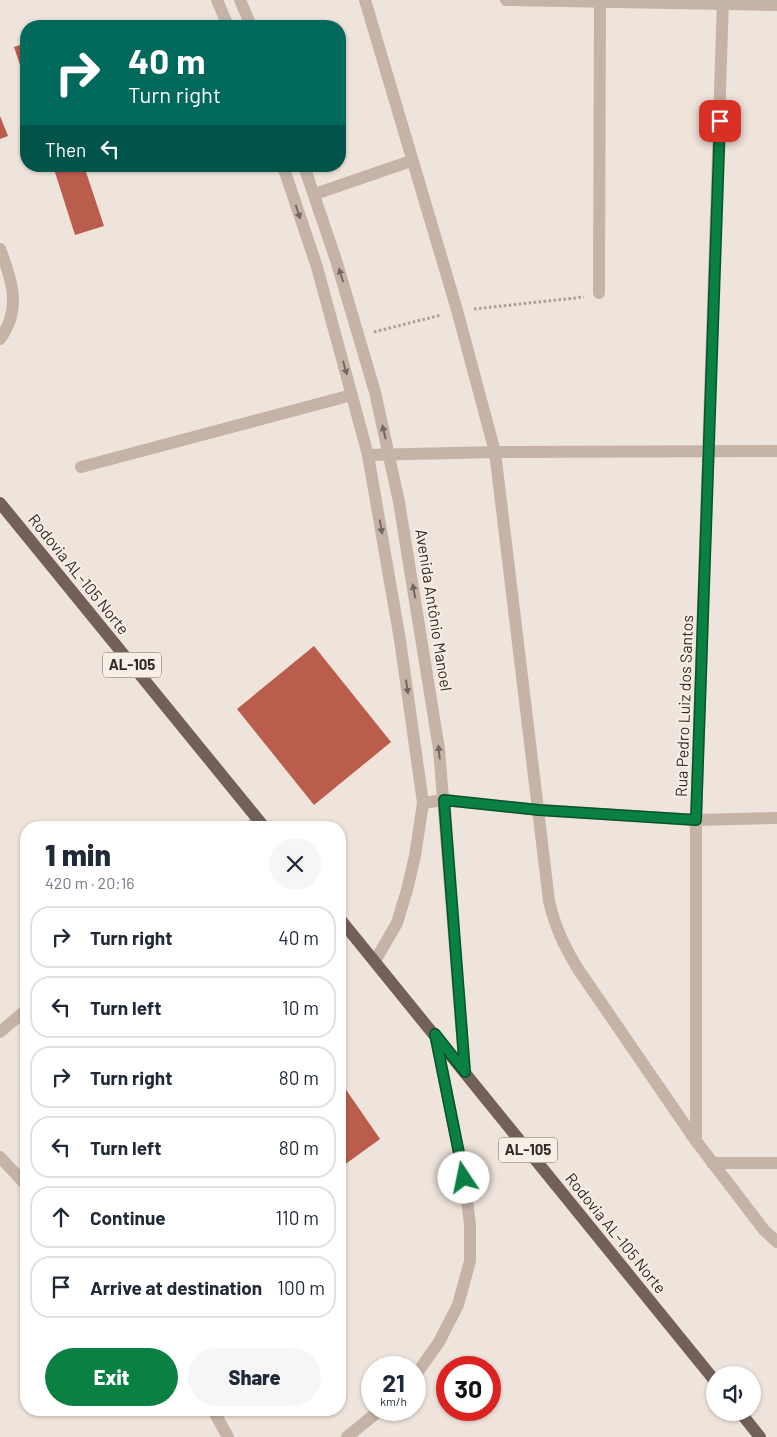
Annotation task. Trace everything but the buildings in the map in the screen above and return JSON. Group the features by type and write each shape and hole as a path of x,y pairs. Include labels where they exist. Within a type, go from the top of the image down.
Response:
{"main road":[{"name":"Rodovia AL-105 Norte","path":"0,503 254,821"},
{"name":"Rodovia AL-105 Norte","path":"346,926 706,1370"},
{"path":"747,1421 760,1437"}],"street":[{"path":"217,0 225,20"},
{"path":"240,0 248,20"},
{"path":"365,0 457,310 495,452 549,901 555,924 561,940 578,969 696,1141 764,1230 777,1242"},
{"path":"506,0 723,2 777,5"},
{"path":"599,292 600,2"},
{"name":"Rua Pedro Luiz dos Santos","path":"696,1141 696,820 723,2"},
{"path":"314,194 412,161"},
{"path":"285,172 317,267 368,455 400,640 424,803 415,856 397,923 375,961"},
{"name":"Avenida Antônio Manoel","path":"306,172 375,392 400,502 439,749 465,1072"},
{"path":"0,249 11,278 13,299 10,319 0,339"},
{"path":"81,467 352,394"},
{"path":"368,455 777,450"},
{"path":"424,803 444,800 539,810 696,820 777,818"},
{"path":"0,1032 20,1015"},
{"path":"426,1361 440,1342 458,1305 470,1261 470,1224 464,1178 435,1034"},
{"path":"0,1157 20,1179"},
{"path":"712,1163 777,1163"},
{"path":"216,1416 228,1437"},
{"path":"347,1437 367,1421"}],"path":[{"path":"359,336 457,310 581,298 599,292"}],"route":[{"path":"464,1178 435,1034 465,1072 444,800 539,810 696,820 720,121"}]}
